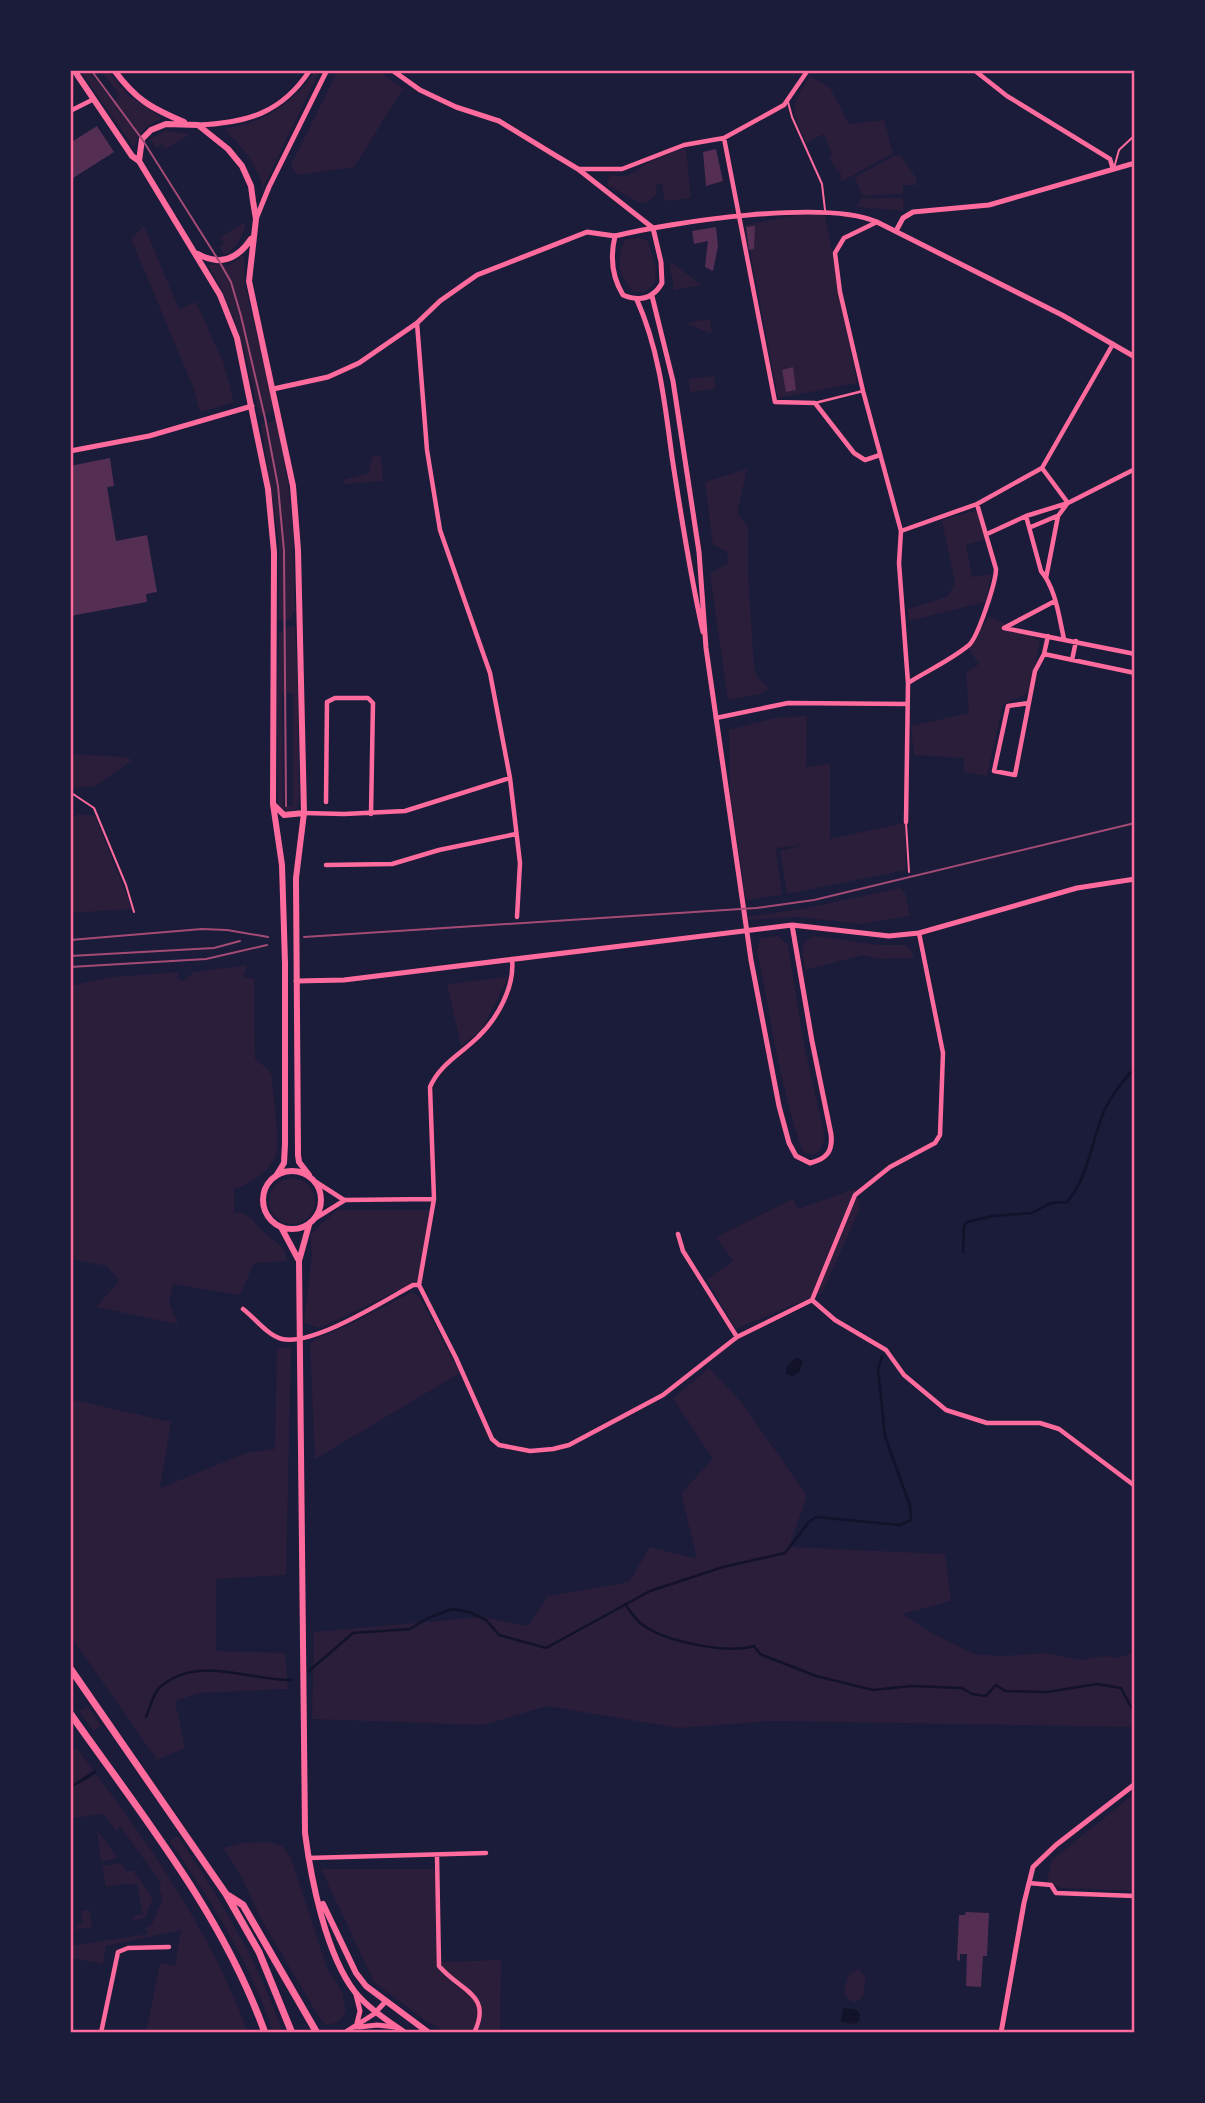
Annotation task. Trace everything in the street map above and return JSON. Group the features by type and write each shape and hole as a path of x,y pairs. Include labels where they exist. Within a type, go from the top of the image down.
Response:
{"highway":[{"path":"70,1668 226,1894 259,1952 292,2033"},
{"path":"70,1713 208,1914 242,1977 265,2033"},
{"path":"226,1894 243,1905 317,2033"}],"main road":[{"path":"74,70 132,156 139,161 220,295 237,338 268,489 274,552 273,804 282,865 285,1144 284,1163 267,1186 263,1205 266,1214 281,1227 299,1261"},
{"path":"114,70 135,96 160,112 186,123"},
{"path":"139,161 142,139 151,130 166,124 198,125 246,120 285,100 310,70"},
{"path":"281,1227 300,1229 309,1225 316,1218 322,1200 316,1182 299,1162 298,1155 296,878 304,813 303,688 296,517 293,486 249,281 256,219 327,70"},
{"path":"392,70 420,90 456,107 499,121 578,169 653,228 661,262 662,283 652,296 637,300 623,295 615,279 612,249 615,236"},
{"path":"198,125 228,149 243,166 251,186 256,219"},
{"path":"896,231 903,218 913,212 989,205 1135,163"},
{"path":"273,389 328,377 359,363 417,323 440,301 477,275 587,232 615,236 737,217 825,211 877,222 1062,316 1135,357"},
{"path":"196,253 210,260 224,260 234,257 244,249 253,236"},
{"path":"652,296 673,381 701,572 706,649 715,719 751,960 779,1106 789,1143 801,1161 810,1163 829,1154 832,1144 792,925"},
{"path":"637,300 644,315 662,382 689,572 706,649"},
{"path":"70,451 149,436 252,406"},
{"path":"273,804 284,815 304,813"},
{"path":"285,981 344,980 792,925 889,936 919,933 1077,888 1135,879"},
{"path":"276,1176 290,1171 309,1175"},
{"path":"309,1225 299,1261 304,1807 309,1858 330,1941 360,2007 356,2027"},
{"path":"1001,2033 1033,1867 1135,1784"},
{"path":"316,1889 356,1973 366,1986 429,2033"},
{"path":"355,1993 405,2033"},
{"path":"344,2033 377,2012 386,2001"},
{"path":"356,2027 397,2027"}],"street":[{"path":"578,169 622,169 684,145 723,138 788,102 808,70"},
{"path":"974,70 1007,96 1110,159 1113,169"},
{"path":"70,111 95,99"},
{"path":"723,138 775,402 815,403 863,391"},
{"path":"877,222 844,238 835,253 863,391 901,531 899,563 908,683 906,822"},
{"path":"417,323 427,450 440,530 490,673 510,778 520,863 517,917"},
{"path":"901,531 977,504 1042,468 1114,344"},
{"path":"815,403 854,453 865,460 880,455"},
{"path":"1042,468 1068,503"},
{"path":"987,534 1026,516 1068,503 1135,469"},
{"path":"1046,578 1058,516 1068,503"},
{"path":"908,683 971,644 990,599 996,577 987,534 977,504"},
{"path":"1026,516 1041,572 1055,601 1065,639"},
{"path":"1031,527 1058,516"},
{"path":"1055,601 1004,628 1135,654"},
{"path":"1029,703 1008,706 994,771 1015,775 1029,703 1035,671 1044,653 1048,636"},
{"path":"1073,660 1076,641"},
{"path":"1044,653 1135,673"},
{"path":"326,802 327,702 335,698 368,698 373,703 371,814"},
{"path":"715,719 788,703 907,704"},
{"path":"304,813 371,814 405,811 510,778"},
{"path":"326,865 392,864 439,850 516,834"},
{"path":"512,959 513,972 494,1018 478,1038 438,1071 430,1087 434,1199 419,1285 456,1358 492,1439 499,1445 530,1451 569,1445 655,1400 737,1337 812,1300 855,1195 890,1167 934,1143 940,1135 943,1053 919,933"},
{"path":"316,1182 345,1200"},
{"path":"316,1218 345,1200 434,1199"},
{"path":"678,1234 683,1251 737,1337"},
{"path":"243,1309 275,1336 285,1340 300,1339 320,1333 413,1285 419,1285"},
{"path":"812,1300 835,1320 886,1350 904,1375 946,1410 988,1423 1040,1423 1059,1429 1135,1486"},
{"path":"309,1858 486,1853"},
{"path":"437,1855 439,1966 476,1996 481,2008 481,2019 474,2033"},
{"path":"1029,1882 1051,1885 1056,1893 1135,1896"},
{"path":"101,2033 118,1952 128,1948 169,1947"}],"lane":[{"path":"788,102 822,184 825,211"},
{"path":"1113,169 1119,150 1135,135"},
{"path":"906,822 909,872"}],"path":[{"path":"70,792 94,808 126,885 134,912"}],"shaded area":[{"path":"80,70 88,70 113,102 120,96 101,70 107,70 129,96 161,117 143,130 134,148"},
{"path":"316,70 320,70 263,188 248,155 223,129 251,122 276,110 298,92"},
{"path":"338,70 378,70 403,89 354,167 297,175 291,165"},
{"path":"810,76 830,88 849,124 884,120 893,153 841,182 841,172 837,171 829,157 832,154 824,134 806,143 797,122 794,108 798,95"},
{"path":"165,131 191,134 165,149 162,144 156,148 150,139"},
{"path":"686,148 691,198 665,201 662,184 656,185 657,194 647,202 640,203 607,185 610,175 626,177 654,159"},
{"path":"894,156 901,156 916,178 916,185 903,185 903,194 862,196 855,177"},
{"path":"862,198 903,198 904,211 856,207"},
{"path":"824,210 857,383 778,398 745,225"},
{"path":"246,222 239,242 224,255 219,247 224,243 220,237"},
{"path":"144,226 179,309 196,302 223,362 234,402 200,412 193,387 131,239"},
{"path":"626,239 648,241 656,268 655,282 646,292 634,292 624,280 620,267 620,253"},
{"path":"244,255 245,286 274,408 271,413 259,416 246,357 234,320 208,265 229,265"},
{"path":"669,261 702,285 674,290"},
{"path":"710,319 712,334 685,323"},
{"path":"714,376 715,389 690,392 689,379"},
{"path":"277,420 293,530 295,613 292,613 292,619 279,620 279,543 261,424"},
{"path":"381,455 383,481 344,484 344,480 369,473 372,457"},
{"path":"747,469 737,513 748,527 754,667 758,678 769,688 761,694 728,700 710,574 728,563 727,551 713,545 705,482"},
{"path":"979,510 987,539 966,545 972,577 992,574 985,602 909,621 907,609 947,597 955,583 942,520"},
{"path":"989,616 1040,640 1030,692 1003,705 987,776 964,772 964,758 914,755 911,726 969,713 966,673 979,664 969,649"},
{"path":"283,627 295,627 298,686 299,799 296,809 286,812 278,806 277,693 279,633 283,633","holes":["282,693 293,693 293,806 283,806"]},
{"path":"807,716 806,767 830,764 830,839 905,823 906,870 787,894 780,851 803,845 776,848 782,895 746,900 730,794 729,730 774,718"},
{"path":"70,754 127,757 132,760 96,786 72,788"},
{"path":"79,814 95,816 132,909 70,913 70,819"},
{"path":"901,888 905,893 910,916 860,924 798,917 747,920 747,917 802,909"},
{"path":"778,936 788,945 804,1045 824,1133 820,1151 813,1154 803,1152 788,1103 757,951 760,938"},
{"path":"814,936 879,945 905,945 914,958 879,959 863,955 805,970 802,947"},
{"path":"247,965 243,977 254,979 255,1059 269,1070 272,1077 277,1149 267,1169 255,1180 234,1189 234,1213 243,1213 253,1219 258,1227 284,1249 287,1261 254,1263 240,1295 173,1284 169,1301 178,1324 96,1307 119,1281 107,1266 70,1259 70,986 112,977 179,972 177,977 183,981 194,972"},
{"path":"509,977 482,1029 461,1046 447,984"},
{"path":"292,1178 308,1185 315,1201 308,1217 292,1224 276,1217 269,1201 276,1185"},
{"path":"855,1189 860,1208 822,1293 736,1329 707,1280 733,1261 716,1237 793,1199 798,1209"},
{"path":"337,1210 429,1210 419,1281 320,1328 304,1323 312,1255 310,1235"},
{"path":"412,1292 419,1296 460,1373 315,1459 310,1344"},
{"path":"291,1346 286,1575 216,1579 216,1651 285,1653 288,1689 199,1693 175,1701 185,1748 157,1760 70,1635 70,1399 171,1422 160,1488 246,1453 275,1449 277,1349"},
{"path":"795,1358 803,1362 799,1372 793,1376 786,1374 786,1368"},
{"path":"709,1368 742,1403 807,1496 789,1547 945,1554 951,1601 902,1614 974,1654 1003,1656 1047,1653 1080,1660 1104,1656 1118,1658 1135,1652 1135,1727 773,1721 679,1728 547,1706 484,1725 312,1719 314,1632 483,1617 528,1626 548,1596 629,1582 650,1547 697,1559 681,1493 713,1459 673,1398"},
{"path":"88,1707 101,1726 93,1731 79,1711"},
{"path":"77,1748 93,1770 77,1782 79,1784 96,1774 140,1835 201,1931 248,2033 146,2033 160,1963 175,1966 181,1930 106,1946 103,1964 70,1958 70,1946 148,1934 146,1928 152,1924 163,1898 159,1889 161,1883 120,1826 117,1832 105,1816 100,1814 70,1819 70,1753"},
{"path":"1135,1793 1135,1891 1061,1888 1047,1882 1052,1860"},
{"path":"97,1830 118,1858 101,1862"},
{"path":"178,1836 237,1931 262,1981 283,2033 273,2033 242,1957 170,1841"},
{"path":"267,1842 282,1846 290,1856 327,1968 342,1992 346,2011 339,2022 326,2025 316,2012 261,1919 224,1848 243,1843"},
{"path":"121,1863 127,1871 133,1871 153,1898 145,1918 131,1921 136,1915 143,1914 137,1884 106,1887 102,1866"},
{"path":"321,1869 435,1869 442,1962 501,1960 500,2033 448,2033 426,2021 374,1982"},
{"path":"89,1909 92,1927 71,1930 77,1928 76,1925 83,1924 81,1911"},
{"path":"858,1969 866,1978 863,1997 856,2002 849,2000 844,1993 848,1976"},
{"path":"843,2008 857,2010 860,2014 859,2021 855,2024 841,2022"}],"building":[{"path":"97,126 114,152 70,180 70,143"},
{"path":"716,149 723,181 706,186 703,152"},
{"path":"755,226 754,249 749,250 746,227"},
{"path":"716,227 718,246 713,271 705,267 708,241 694,244 692,231"},
{"path":"793,367 796,390 786,392 782,370"},
{"path":"110,458 114,486 107,487 116,541 147,535 157,592 146,594 147,602 70,616 70,466"},
{"path":"966,1912 989,1913 987,1956 983,1956 981,1987 966,1986 967,1954 960,1954 960,1961 957,1960 959,1915 965,1915"}],"waterway":[{"path":"963,1252 964,1226 967,1222 993,1216 1032,1213 1051,1203 1067,1202 1081,1181 1106,1107 1135,1068"},
{"path":"309,1671 353,1633 410,1629 428,1618 452,1609 469,1612 486,1620 499,1635 546,1648 650,1591 723,1567 785,1553 816,1517 900,1525 911,1520 910,1506 885,1436 878,1369 882,1356"},
{"path":"625,1604 640,1623 666,1637 714,1647 754,1646 760,1654 816,1676 873,1690 911,1686 962,1688 972,1694 986,1696 996,1685 1005,1691 1047,1692 1097,1684 1121,1688 1131,1707 1135,1706"},
{"path":"146,1717 160,1687 175,1677 191,1672 224,1672 292,1680"},
{"path":"71,1787 95,1772"}],"tram line":[{"path":"91,70 142,139 219,261 231,282 241,316 278,486 284,551 286,806"},
{"path":"304,937 756,908 814,900 1135,823"},
{"path":"70,940 202,929 268,937"},
{"path":"70,956 214,948 240,941"},
{"path":"70,967 206,959 267,945"}]}
